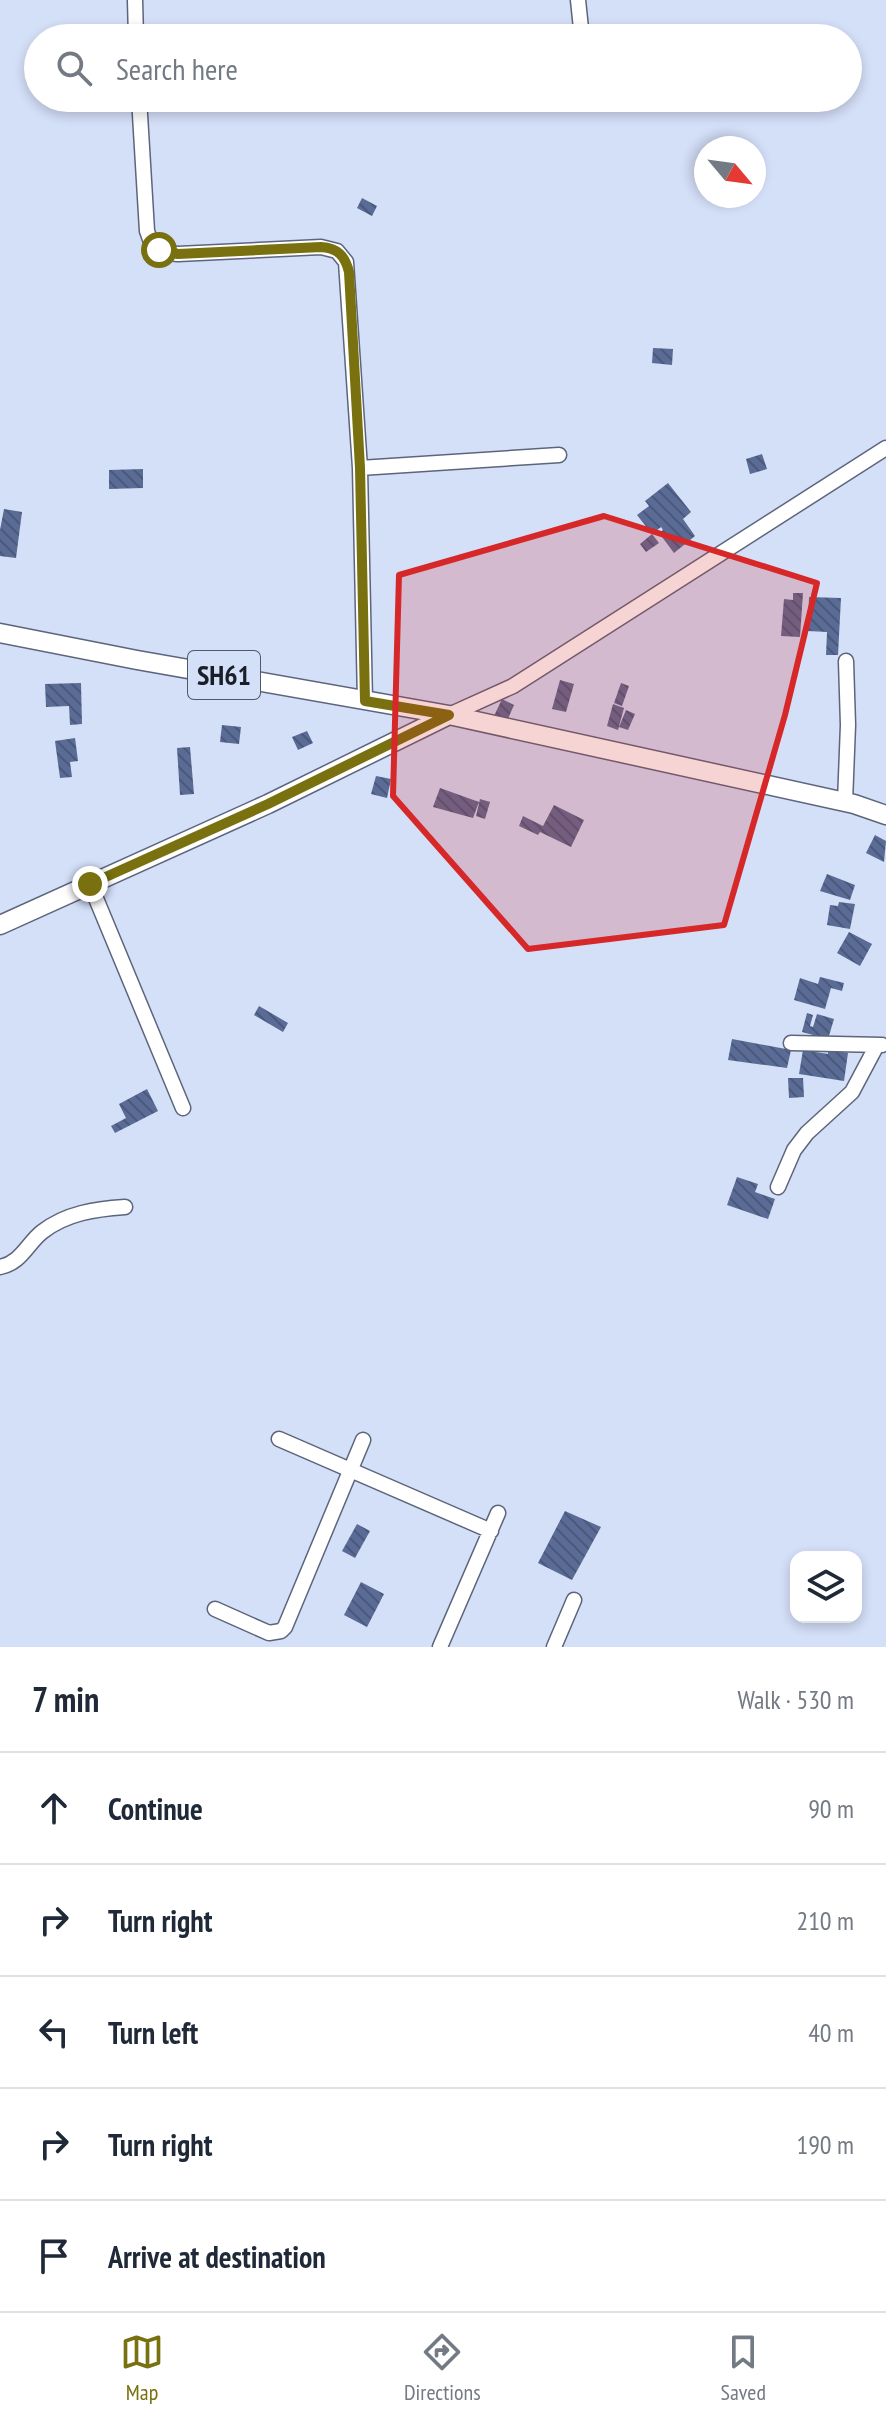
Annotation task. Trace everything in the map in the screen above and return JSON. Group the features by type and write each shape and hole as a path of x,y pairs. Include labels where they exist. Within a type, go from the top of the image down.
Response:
{"main road":[{"name":"SH61","path":"0,633 449,715 845,802 886,815"},
{"path":"0,925 268,804 449,715"}],"street":[{"path":"135,0 136,24"},
{"path":"578,0 581,24"},
{"path":"140,112 147,231 152,245 166,253 178,254 330,248 342,255 349,272 360,468 365,701"},
{"path":"449,715 513,686 886,448"},
{"path":"360,468 559,455"},
{"path":"845,802 848,725 846,661"},
{"path":"90,884 183,1108"},
{"path":"791,1043 881,1045"},
{"path":"778,1187 794,1150 807,1133 852,1092 881,1045"},
{"path":"0,1267 14,1263 40,1233 60,1221 93,1210 125,1207"},
{"path":"279,1439 491,1531"},
{"path":"215,1609 269,1633 285,1627 363,1440"},
{"path":"440,1647 498,1513"},
{"path":"554,1647 574,1600"}],"highlighted area":[{"path":"604,516 817,583 785,715 724,925 528,949 393,796 399,575"}],"building":[{"path":"362,198 377,206 372,216 357,208"},
{"path":"653,348 673,349 672,365 652,363"},
{"path":"762,454 767,469 750,474 746,459"},
{"path":"143,469 143,488 109,489 109,470"},
{"path":"668,483 691,512 683,519 695,536 674,553 659,533 663,530 661,527 652,534 637,515 649,506 645,501"},
{"path":"4,509 22,512 16,558 0,556"},
{"path":"652,534 659,543 646,552 640,544"},
{"path":"793,593 803,593 800,637 781,636 784,599 793,600"},
{"path":"809,597 841,598 838,655 826,655 827,632 808,631"},
{"path":"560,680 574,684 566,712 552,709"},
{"path":"81,683 82,724 70,725 69,706 46,707 45,684"},
{"path":"621,683 629,686 622,706 614,703"},
{"path":"502,699 514,705 507,721 494,716"},
{"path":"613,704 624,708 618,730 607,726"},
{"path":"626,710 635,714 628,730 619,727"},
{"path":"222,725 241,727 239,744 220,742"},
{"path":"307,731 313,743 298,750 292,737"},
{"path":"75,738 78,761 70,762 72,777 60,778 55,741"},
{"path":"190,747 194,794 180,795 177,748"},
{"path":"376,776 391,779 387,798 371,794"},
{"path":"440,788 479,802 473,818 433,807"},
{"path":"480,799 490,802 485,819 476,816"},
{"path":"554,805 584,820 571,847 519,826 523,816 543,826"},
{"path":"875,835 886,841 884,862 866,853"},
{"path":"827,874 855,885 850,900 820,891"},
{"path":"839,902 855,904 850,929 827,925 830,905 838,906"},
{"path":"849,932 872,944 860,966 837,953"},
{"path":"820,977 844,983 842,991 831,988 825,1009 794,1000 800,978 818,984"},
{"path":"259,1006 288,1023 283,1032 254,1015"},
{"path":"807,1013 813,1015 810,1026 813,1027 817,1014 834,1019 828,1039 802,1032"},
{"path":"732,1039 791,1050 787,1068 728,1060"},
{"path":"803,1050 848,1053 844,1081 799,1074"},
{"path":"788,1078 803,1078 804,1097 789,1098"},
{"path":"147,1089 158,1111 115,1133 111,1126 126,1118 119,1104"},
{"path":"737,1177 758,1184 755,1192 775,1199 768,1219 727,1205"},
{"path":"565,1511 601,1527 572,1580 538,1563"},
{"path":"357,1524 370,1531 355,1558 342,1551"},
{"path":"361,1582 384,1594 367,1627 344,1615"}],"route":[{"path":"90,884 268,804 449,715 365,701 360,468 349,272 342,255 321,247 178,254 159,250"}]}
